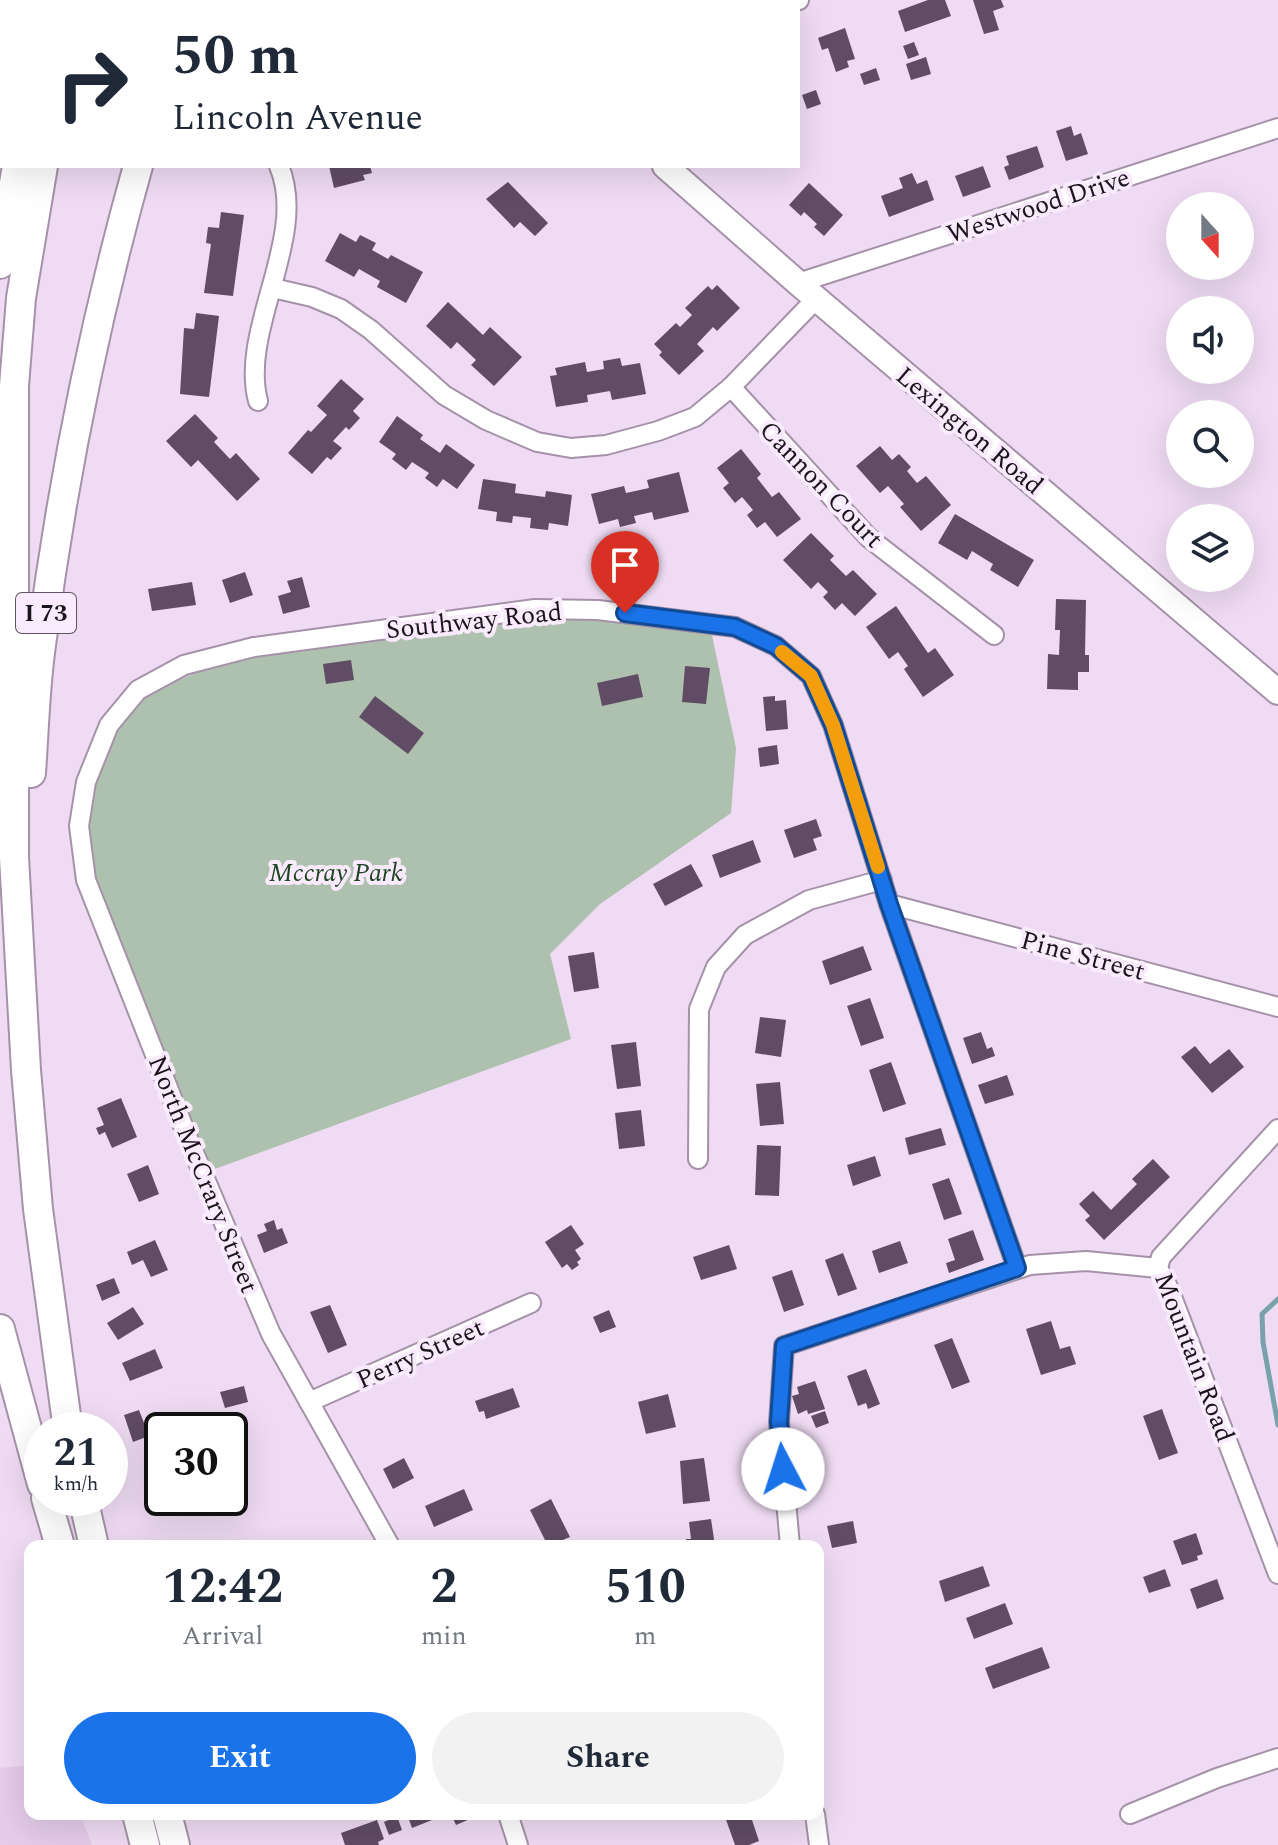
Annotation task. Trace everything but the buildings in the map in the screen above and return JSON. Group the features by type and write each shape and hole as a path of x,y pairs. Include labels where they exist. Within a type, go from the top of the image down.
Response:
{"highway":[{"path":"0,264 17,168"},
{"path":"26,1070 14,857 14,386 21,298 43,168"},
{"name":"I 73","path":"66,1412 38,1209 26,1070 24,866 40,648 70,450 120,229 137,168"},
{"path":"0,1329 24,1418"},
{"path":"51,1516 58,1540"},
{"path":"87,1516 93,1540"},
{"path":"139,1820 145,1845"},
{"path":"169,1820 175,1845"}],"main road":[{"name":"Lexington Road","path":"667,168 1278,692"}],"street":[{"name":"Westwood Drive","path":"807,291 1278,128"},
{"path":"258,401 253,381 254,364 273,288 288,201 280,168"},
{"path":"273,288 312,297 341,309 371,330 444,395 486,420 537,442 571,448 606,445 695,417 731,387 807,291"},
{"name":"Cannon Court","path":"731,387 869,538 994,635"},
{"name":"Southway Road","path":"86,782 109,725 138,690 184,665 254,647 535,609 598,610 735,627 776,646 811,676 833,725 889,904 1017,1268"},
{"name":"North McCrary Street","path":"86,782 79,826 86,880 189,1141 271,1334 387,1540"},
{"path":"698,1159 699,1009 716,967 745,935 809,900 882,880"},
{"name":"Pine Street","path":"889,904 1278,1007"},
{"name":"Mountain Road","path":"1278,1129 1161,1257 1158,1268 1169,1289 1278,1574"},
{"path":"789,1540 779,1422 784,1346 1017,1268 1044,1262 1086,1261 1158,1268"},
{"name":"Perry Street","path":"309,1402 531,1303"},
{"path":"1130,1814 1217,1778 1278,1758"},
{"path":"510,1820 518,1845"},
{"path":"816,1820 819,1845"}],"shaded area":[{"path":"24,1766 24,1820 82,1820 92,1845 0,1845 0,1768"}],"green space":[{"name":"Mccray Park","path":"532,612 711,631 736,748 731,813 600,904 550,954 571,1039 212,1170 128,975 82,852 99,761 137,697 244,653"}],"waterway":[{"path":"1278,1299 1262,1314 1263,1342 1278,1425"}],"slow traffic":[{"path":"782,652 811,676 833,725 878,867"}],"route":[{"path":"625,613 735,627 776,646 811,676 833,725 889,904 1017,1268 784,1346 779,1422 783,1469"}]}
